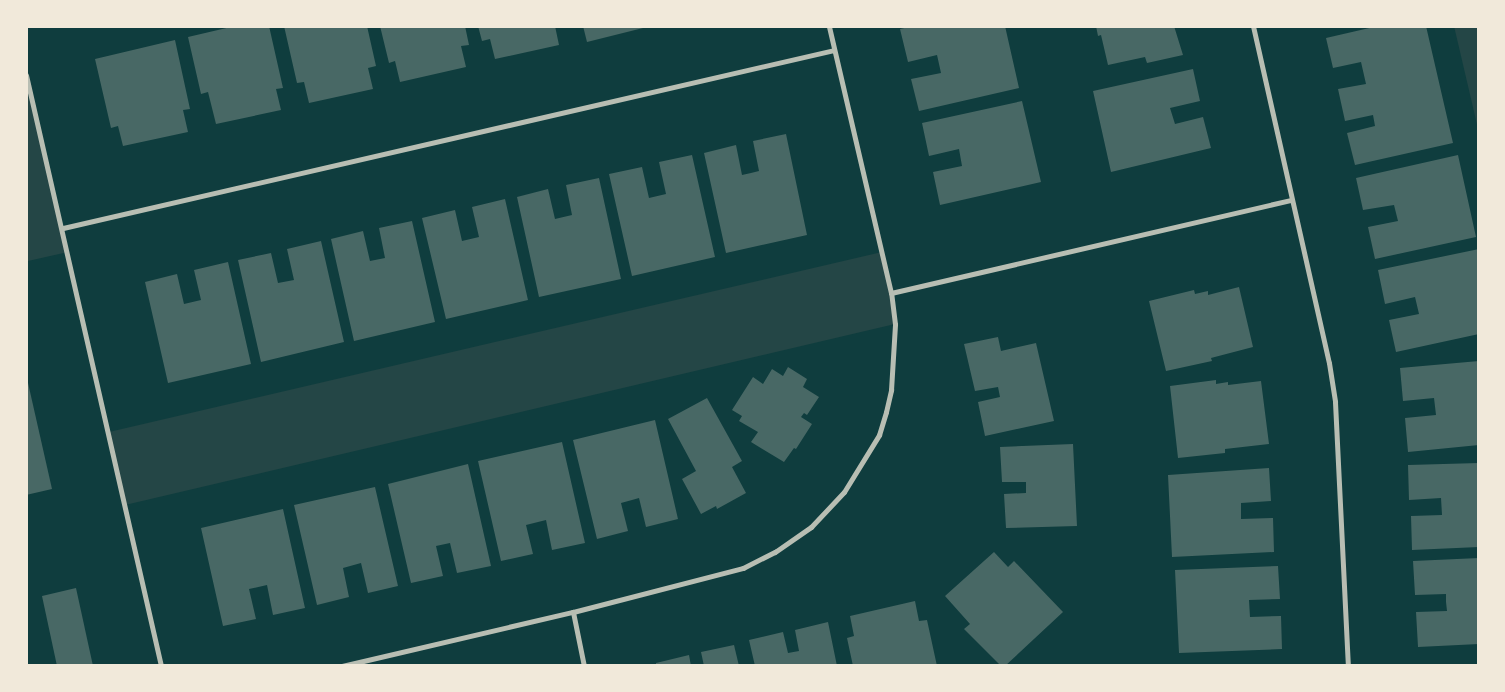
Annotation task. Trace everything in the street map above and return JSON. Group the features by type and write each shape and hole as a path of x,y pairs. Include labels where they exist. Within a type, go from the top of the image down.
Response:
{"street":[{"path":"342,666 572,612 743,568 782,547 811,527 834,506 861,467 878,435 886,412 891,390 896,324 891,293 829,26"},
{"path":"1254,26 1335,402 1348,666"},
{"path":"63,228 834,50"},
{"path":"26,75 63,228 160,666"},
{"path":"891,293 1291,200"},
{"path":"572,612 584,666"}],"shaded area":[{"path":"1454,26 1479,26 1479,133"},
{"path":"26,75 68,252 28,261 26,255"},
{"path":"882,252 895,324 125,505 109,432"}],"building":[{"path":"235,26 269,26 283,88 276,89 281,110 216,124 208,92 201,94 188,37"},
{"path":"284,26 367,26 376,66 368,68 373,89 309,103 304,82 297,83"},
{"path":"380,26 465,26 469,45 461,46 466,67 400,82 395,61 389,63"},
{"path":"478,26 555,26 559,45 495,59 490,39 482,41"},
{"path":"583,26 647,26 647,27 587,42"},
{"path":"913,26 1005,26 1019,88 919,111 911,79 941,73 937,55 908,62 900,29"},
{"path":"1096,26 1174,26 1183,55 1147,63 1145,57 1108,65 1101,35 1098,36"},
{"path":"1378,26 1426,26 1453,143 1355,165 1347,133 1375,126 1373,115 1345,121 1338,89 1366,84 1361,62 1333,68 1326,38"},
{"path":"175,40 190,109 183,110 188,132 123,146 118,126 111,128 95,59"},
{"path":"1193,69 1200,101 1170,108 1175,124 1203,117 1211,148 1111,172 1093,91"},
{"path":"1022,101 1041,182 940,205 933,172 962,166 959,149 929,156 922,123"},
{"path":"786,134 807,235 726,253 704,153 736,145 742,175 751,173 759,171 753,141"},
{"path":"692,155 715,257 632,276 609,174 642,167 649,198 666,194 659,162"},
{"path":"1458,155 1476,237 1375,259 1368,227 1398,221 1394,205 1363,210 1356,178"},
{"path":"599,178 621,279 539,297 517,197 548,189 555,219 572,215 566,185"},
{"path":"505,199 528,300 446,319 422,218 455,210 462,241 479,237 472,207"},
{"path":"412,221 435,322 354,341 331,239 363,231 370,261 385,258 379,228"},
{"path":"321,241 344,342 261,362 238,260 271,253 278,283 294,280 287,249"},
{"path":"1479,249 1479,334 1396,352 1389,320 1419,314 1415,297 1385,304 1378,270"},
{"path":"228,262 251,364 168,383 145,282 177,274 184,304 201,300 194,270"},
{"path":"1239,287 1253,347 1211,358 1212,361 1166,371 1149,301 1194,290 1195,294 1208,291 1208,295"},
{"path":"998,337 1001,351 1036,343 1054,421 985,436 978,402 1000,397 998,387 975,391 964,344"},
{"path":"1479,361 1479,445 1408,452 1405,418 1436,415 1434,398 1403,401 1400,368"},
{"path":"788,367 807,379 803,387 819,397 807,415 804,413 801,417 812,424 796,449 794,448 784,462 751,442 758,432 739,421 742,416 732,410 753,377 763,384 772,369 783,376"},
{"path":"26,374 52,489 26,495"},
{"path":"1216,380 1216,384 1228,382 1228,385 1261,381 1269,444 1225,449 1225,453 1178,458 1170,386"},
{"path":"707,398 742,461 732,467 746,493 717,509 716,506 701,514 682,479 696,471 668,419"},
{"path":"655,420 678,519 646,527 639,498 621,503 628,531 597,539 573,440"},
{"path":"562,442 585,543 552,550 546,520 526,525 533,554 501,561 478,461"},
{"path":"1073,444 1077,526 1006,528 1004,494 1026,493 1026,482 1002,482 1000,447"},
{"path":"1479,463 1479,547 1412,550 1411,516 1442,515 1441,498 1409,500 1408,465"},
{"path":"468,464 491,566 457,573 450,543 436,546 443,576 411,583 388,484"},
{"path":"1269,468 1271,501 1241,503 1241,519 1273,518 1274,552 1172,557 1168,475"},
{"path":"375,487 398,586 368,593 361,563 343,568 349,597 317,605 294,505"},
{"path":"283,509 305,608 273,615 267,585 249,589 256,619 223,626 201,528"},
{"path":"994,552 1008,567 1014,561 1063,612 1005,666 1001,666 964,629 970,624 945,596"},
{"path":"1479,558 1479,644 1418,647 1416,612 1447,611 1446,594 1415,595 1413,561"},
{"path":"1278,566 1280,599 1249,600 1250,617 1281,616 1282,649 1179,653 1175,570"},
{"path":"76,588 93,666 57,666 42,596"},
{"path":"915,601 919,621 927,620 937,666 853,666 847,638 854,636 850,616"},
{"path":"828,622 837,666 755,666 749,640 783,632 788,653 799,651 795,630"},
{"path":"734,645 739,666 704,666 701,652"},
{"path":"689,655 691,666 656,666 656,663"}]}
